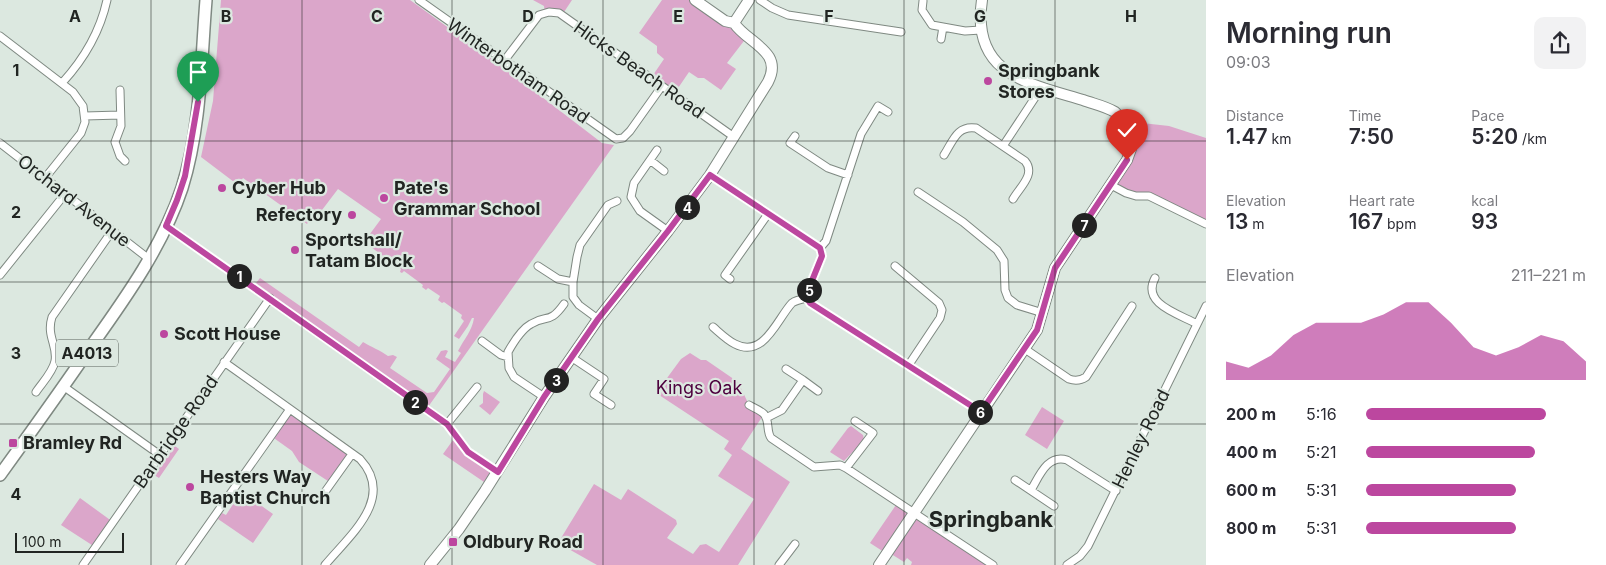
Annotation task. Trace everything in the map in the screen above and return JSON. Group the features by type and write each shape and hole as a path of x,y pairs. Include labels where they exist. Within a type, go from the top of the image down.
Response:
{"main road":[{"name":"A4013","path":"0,475 132,288 166,226 181,189 192,143 198,102 206,0"}],"street":[{"path":"62,83 79,63 93,40 107,0"},
{"name":"Winterbotham Road","path":"419,0 611,137 618,140 630,131 662,86"},
{"path":"430,565 498,472 544,397 598,319 710,175 768,82 772,68 767,52 738,30 734,23 725,21 695,0"},
{"path":"734,23 749,0"},
{"path":"760,0 772,8 788,14 902,32"},
{"path":"879,565 1037,330 1055,268 1127,160 1131,149 1130,132 1124,121 1111,110 1017,79 1003,69 987,48 981,30 980,14 982,0"},
{"path":"923,1 922,10 932,25 965,31 981,30"},
{"name":"Hicks Beach Road","path":"504,61 537,17 544,13 555,12 734,137"},
{"path":"941,39 943,27"},
{"path":"0,36 73,92 80,101 85,116 81,133 46,178"},
{"path":"1003,146 1036,96 1039,87"},
{"path":"120,90 120,129 115,142 120,156 125,161"},
{"path":"820,248 826,241 860,134 878,106 888,112"},
{"path":"85,116 120,115"},
{"path":"944,155 960,130 976,128 1025,160 1029,167 1028,176 1013,199"},
{"path":"795,136 790,143 828,168 848,175"},
{"name":"Orchard Avenue","path":"0,143 149,259"},
{"path":"658,150 634,183 631,190 631,198 640,211 668,231"},
{"path":"650,160 664,171"},
{"path":"710,175 820,248 822,256 807,293 807,298 812,305 981,412"},
{"path":"1111,185 1126,194 1149,196 1206,224"},
{"path":"918,192 963,222 997,250 1004,262 1005,290 1008,298 1017,305 1043,314"},
{"path":"0,275 66,194"},
{"path":"598,319 576,301 572,292 573,282 580,245 608,205 617,201"},
{"path":"730,279 725,275 768,214"},
{"path":"166,226 447,424 468,452 498,472"},
{"path":"36,392 52,369 55,361 55,353 49,332 52,317 112,231"},
{"path":"538,266 558,279 573,282"},
{"path":"895,266 939,303 942,310 940,318 908,366"},
{"path":"1155,278 1152,283 1151,292 1156,301 1197,324"},
{"name":"Barbridge Road","path":"83,565 270,298"},
{"path":"713,327 736,344 746,347 756,345 765,339 794,301 807,298"},
{"path":"544,397 514,376 509,368 508,357 511,348 527,327 532,323 553,317 564,304"},
{"path":"1025,349 1069,379 1076,381 1083,379 1132,306"},
{"name":"Henley Road","path":"1067,565 1080,556 1088,546 1206,306"},
{"path":"482,341 501,355 508,357"},
{"path":"571,357 604,379 594,394 611,405"},
{"path":"224,362 352,454 366,465 370,473 374,493 366,516 325,565"},
{"path":"786,369 818,391"},
{"path":"766,418 782,410 803,380"},
{"path":"63,386 160,455"},
{"path":"447,424 477,387"},
{"path":"750,405 764,414 770,438 814,467 840,465 846,468 989,564"},
{"path":"180,565 290,409"},
{"path":"846,468 873,433 854,421"},
{"path":"322,496 352,454"},
{"path":"1031,490 1049,463 1059,459 1067,460 1116,491"},
{"path":"1014,480 1054,506"},
{"path":"779,565 794,544"}],"green space":[{"name":"Pate's Grammar School","path":"221,0 410,0 500,65 602,143 614,145 428,407 256,283 260,278 359,347 363,342 388,356 393,355 397,357 390,368 427,393 434,392 450,369 436,359 441,351 448,351 445,357 455,362 461,353 458,351 470,331 474,318 472,318 459,339 454,336 464,321 461,318 462,315 438,300 440,296 428,288 426,290 422,287 423,285 404,271 400,272 401,269 364,242 381,219 338,189 319,214 315,212 307,224 243,178 238,185 201,157 213,101"},
{"path":"533,0 572,0 562,15 545,13 544,6"},
{"path":"662,0 695,0 747,37 727,63 736,69 721,90 704,78 698,78 689,72 674,94 651,78 664,59 657,53 657,46 639,33"},
{"path":"1124,121 1169,126 1206,138 1206,224 1149,196 1136,196 1111,185 1127,160"},
{"name":"Kings Oak","path":"690,353 701,360 706,360 738,382 749,405 764,414 741,449 790,482 738,565 597,565 558,543 594,484 621,500 628,489 676,520 677,524 667,538 693,554 700,545 706,544 719,552 754,499 718,476 732,455 724,449 729,441 656,393 681,359"},
{"path":"484,391 500,402 490,415 479,406 483,403"},
{"path":"1042,407 1064,421 1047,449 1025,435"},
{"path":"290,409 352,454 331,483 299,462 292,451 271,436"},
{"path":"851,426 863,435 864,440 844,461 830,452"},
{"path":"453,440 464,452 491,472 484,482 443,454"},
{"path":"175,446 179,449 159,478 154,475"},
{"path":"239,490 273,514 253,543 218,519 222,513 226,515 237,498 235,495"},
{"path":"80,498 113,522 95,547 61,525"},
{"path":"898,502 993,565 911,565 912,562 907,558 904,562 870,543"}],"place":[{"name":"Springbank Stores","path":"988,81"},
{"name":"Cyber Hub","path":"222,188"},
{"name":"Pate's Grammar School","path":"384,198"},
{"name":"Refectory","path":"352,215"},
{"name":"Sportshall/ Tatam Block","path":"295,250"},
{"name":"Scott House","path":"164,334"},
{"name":"Bramley Rd","path":"13,443"},
{"name":"Hesters Way Baptist Church","path":"190,487"},
{"name":"Oldbury Road","path":"453,542"}],"district":[{"name":"Springbank","path":"991,519"}],"route":[{"path":"198,102 185,176 166,226 447,424 468,452 498,472 544,397 598,319 710,175 822,250 822,256 807,293 810,303 981,412 1037,330 1055,268 1127,160"}]}
